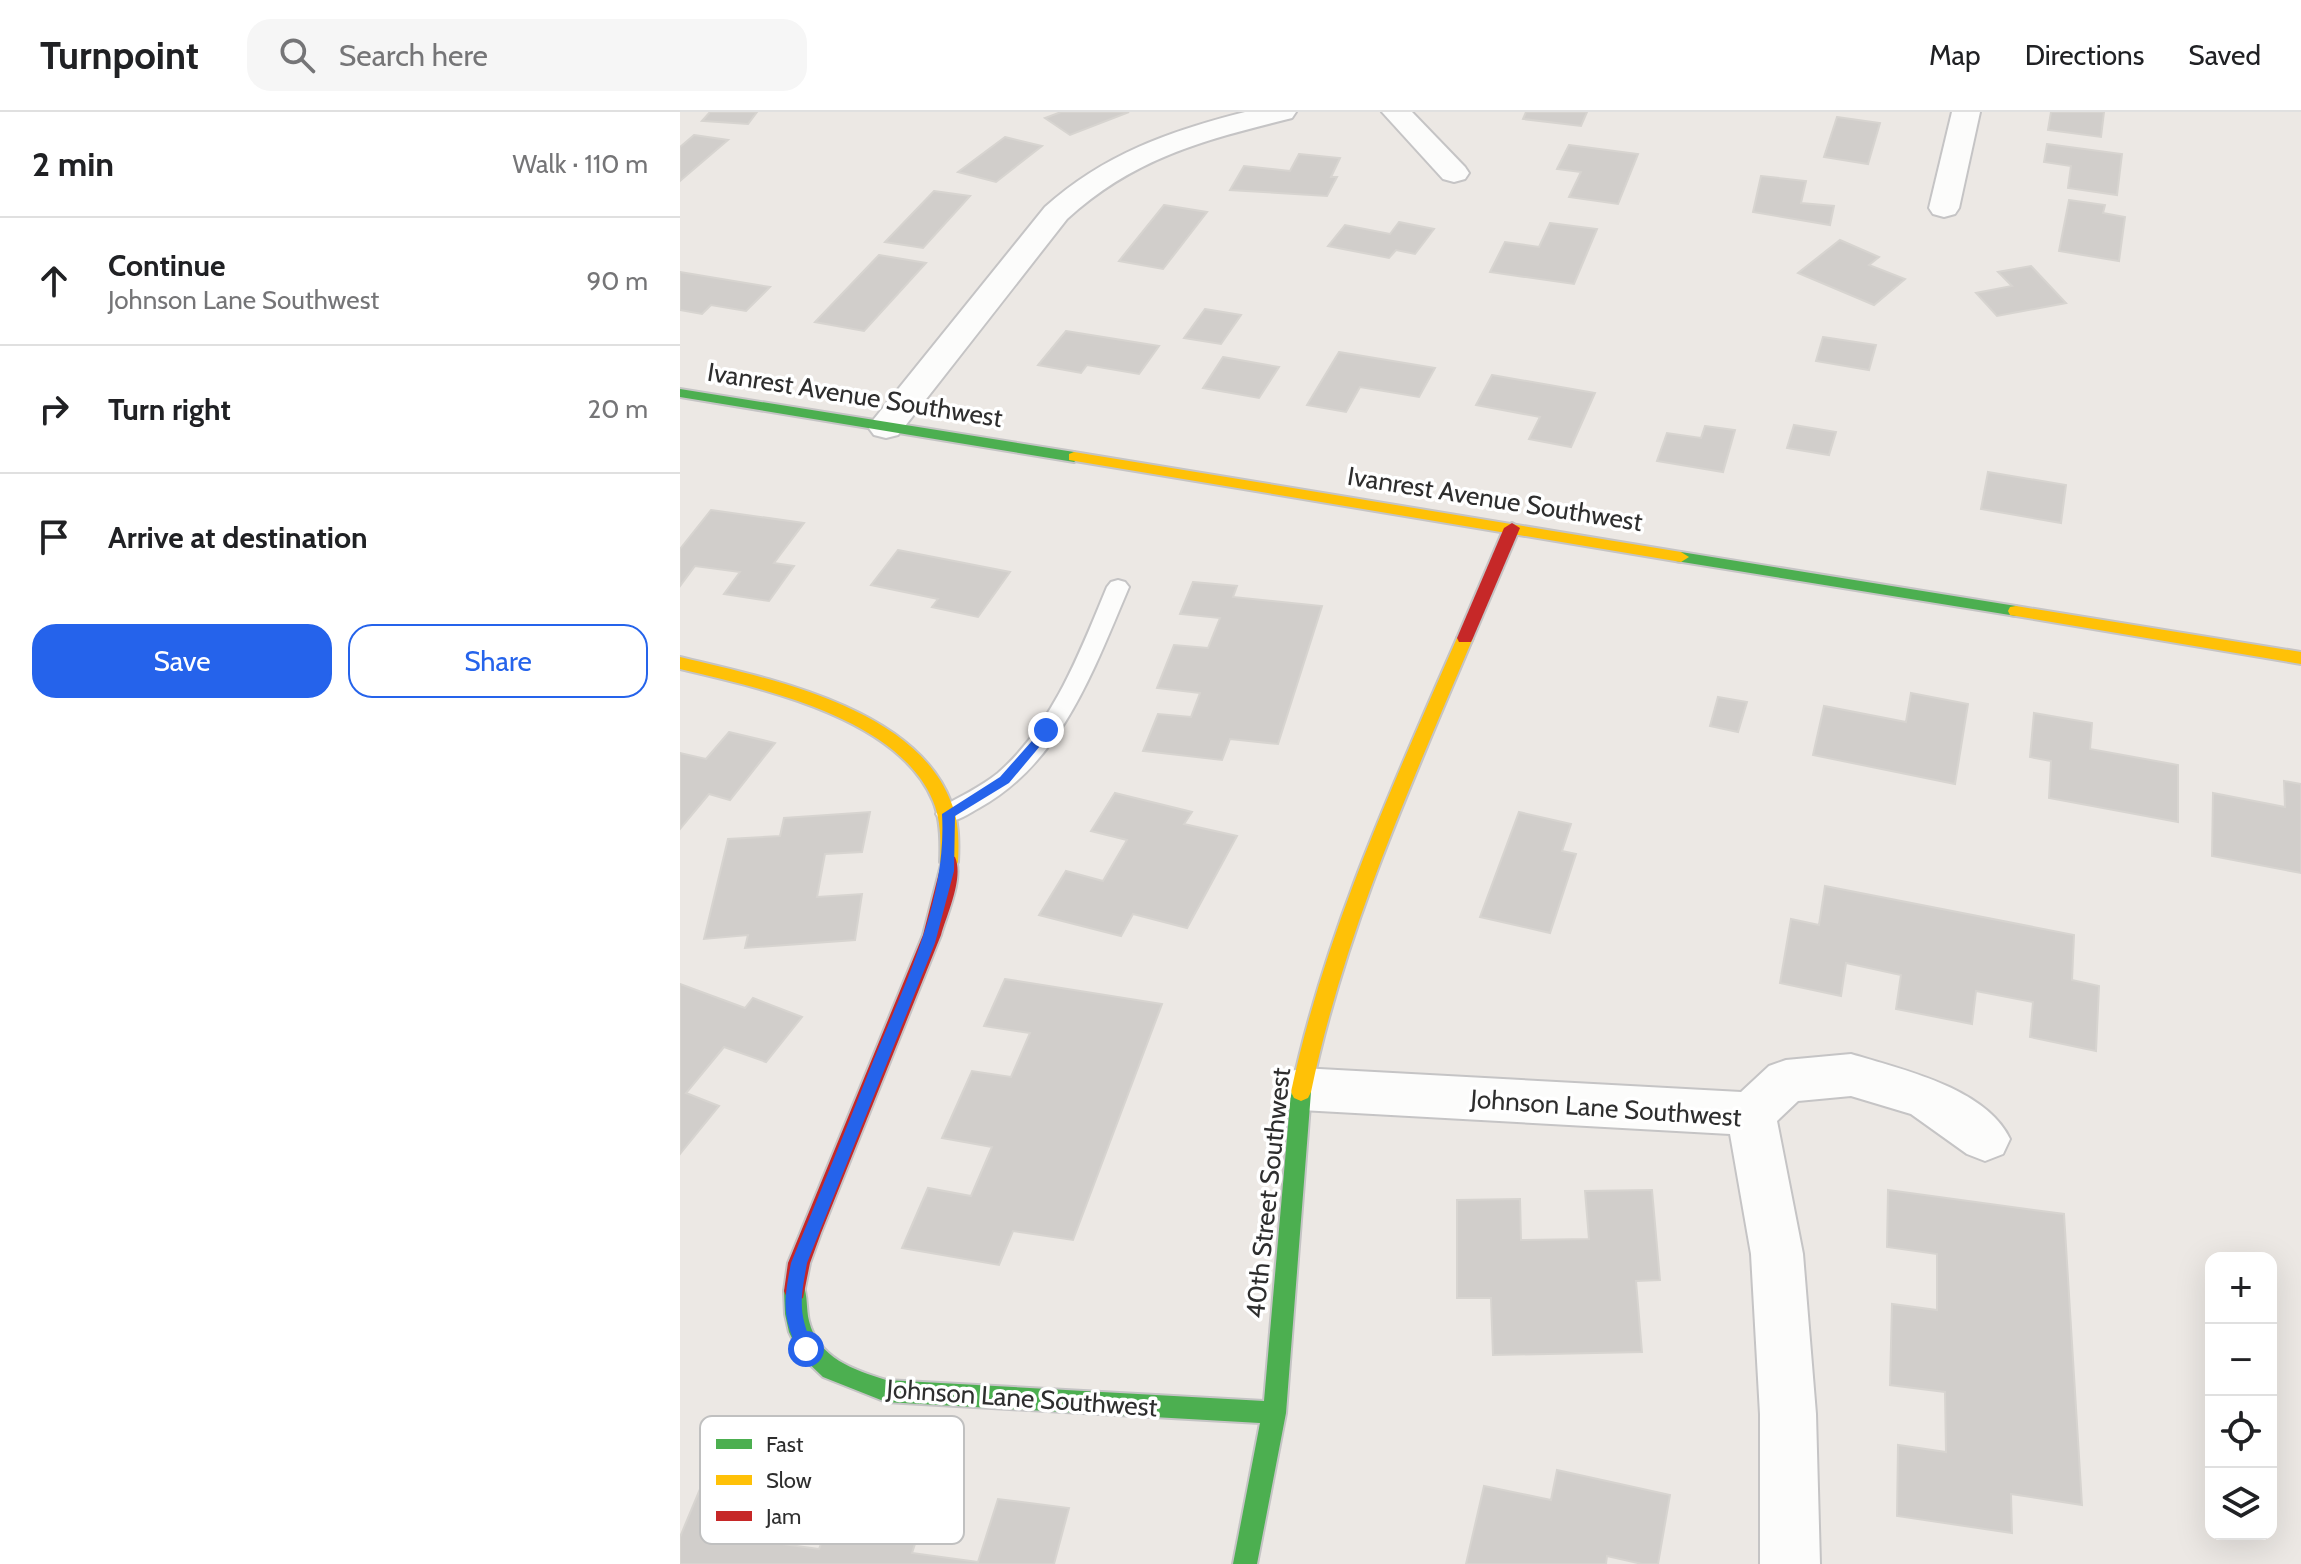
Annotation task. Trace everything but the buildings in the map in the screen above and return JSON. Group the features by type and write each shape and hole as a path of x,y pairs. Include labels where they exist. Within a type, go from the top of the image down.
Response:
{"street":[{"path":"886,427 1056,213 1079,190 1114,166 1151,148 1216,127 1282,112"},
{"path":"1396,112 1454,173"},
{"path":"1944,208 1966,112"},
{"name":"Ivanrest Avenue Southwest","path":"680,393 2301,658"},
{"name":"40th Street Southwest","path":"1245,1564 1274,1413 1301,1089 1333,962 1390,815 1512,528"},
{"name":"Johnson Lane Southwest","path":"680,663 791,691 848,713 872,726 930,778 948,814 950,845 947,871 929,943 799,1263 793,1297 794,1324 806,1349 835,1374 886,1391 1274,1413"},
{"path":"1751,1114 1786,1081 1851,1075 1927,1098 1985,1139"},
{"name":"Johnson Lane Southwest","path":"1301,1089 1751,1114 1777,1254 1788,1414 1790,1564"}],"lane":[{"path":"948,814 1005,780 1028,755 1075,684 1118,587"}],"traffic: fast":[{"path":"680,393 1074,457"},
{"path":"1681,557 2016,611"},
{"path":"1245,1564 1274,1413 1301,1092"},
{"path":"795,1291 800,1332 818,1359 847,1377 886,1391 1274,1413"}],"traffic: slow":[{"path":"1074,457 1681,557"},
{"path":"2016,611 2301,658"},
{"path":"1301,1092 1313,1033 1348,918 1465,638"},
{"path":"680,663 749,680 826,706 862,722 895,743 921,767 940,796 949,828 949,862"}],"traffic: jam":[{"path":"1465,638 1512,528"},
{"path":"795,1291 799,1263 810,1233 932,935 945,890 949,862"}],"route":[{"path":"806,1349 794,1324 793,1297 799,1263 929,943 947,871 950,845 948,814 1005,780 1046,730"}]}
